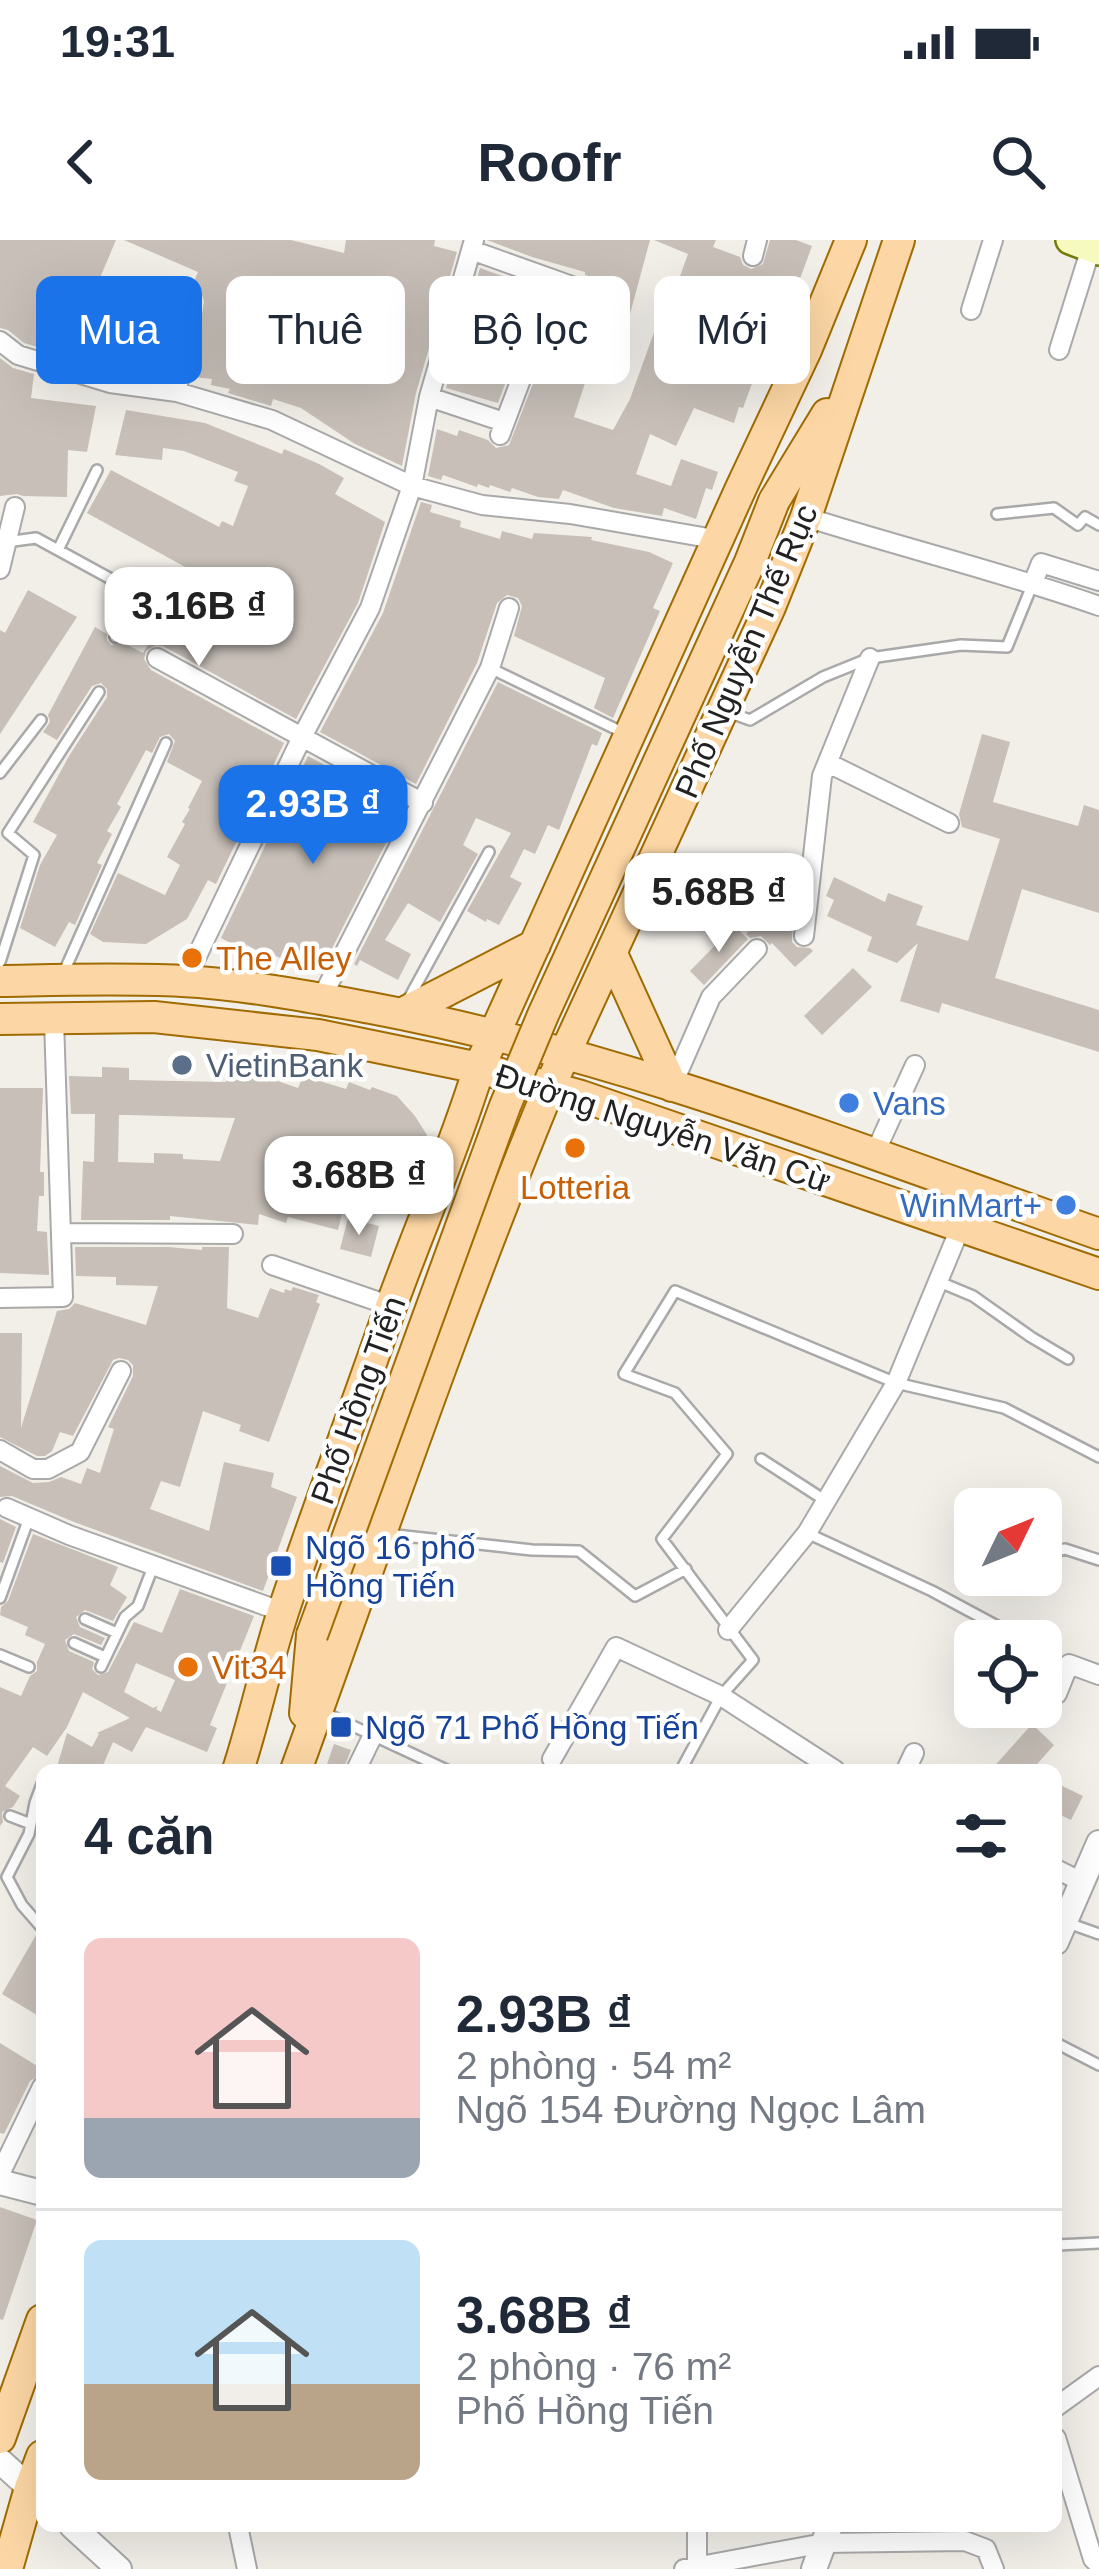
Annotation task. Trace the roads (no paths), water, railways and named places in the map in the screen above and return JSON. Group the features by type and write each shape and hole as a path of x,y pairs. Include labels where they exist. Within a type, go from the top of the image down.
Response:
{"main road":[{"name":"Phố Nguyễn Thế Rục","path":"810,340 851,240"},
{"name":"Phố Nguyễn Thế Rục","path":"567,1053 770,607 806,517 899,240"},
{"path":"774,501 855,368"},
{"name":"Phố Nguyễn Thế Rục","path":"494,1034 790,384"},
{"path":"240,1759 311,1635 505,1106 750,562 774,501 799,384"},
{"path":"401,1014 535,945"},
{"path":"612,954 672,1086"},
{"name":"Đường Nguyễn Văn Cừ","path":"0,981 185,981 321,999 494,1034 672,1086 1099,1234"},
{"name":"Đường Nguyễn Văn Cừ","path":"0,1019 154,1017 318,1035 479,1068 550,1086 1099,1274"},
{"name":"Phố Hồng Tiến","path":"240,1759 283,1612 494,1034"},
{"name":"Phố Hồng Tiến","path":"299,1764 484,1252 567,1053"},
{"path":"299,1764 311,1635"},
{"path":"0,2438 36,2337"},
{"path":"7,2569 36,2494"}],"street":[{"path":"970,310 993,240"},
{"path":"185,981 302,737 370,608 412,487 429,397 472,245 547,276"},
{"path":"1059,350 1087,246"},
{"path":"0,341 18,355 110,382 177,392 272,420 412,487 482,505 571,514 719,540"},
{"path":"177,392 178,384"},
{"path":"429,397 502,429 519,384"},
{"path":"0,569 15,507"},
{"path":"806,517 1099,606"},
{"path":"1033,583 1041,563 1099,581"},
{"path":"321,999 490,668 509,608"},
{"path":"157,658 423,803"},
{"path":"804,935 822,776 870,658"},
{"path":"828,763 949,823"},
{"path":"672,1086 711,997 758,949"},
{"path":"0,1298 63,1297 55,1020"},
{"path":"874,1155 915,1065"},
{"path":"728,1630 807,1532 896,1383 961,1226"},
{"path":"61,1233 233,1234"},
{"path":"272,1265 391,1306"},
{"path":"0,1450 33,1469 48,1469 80,1452 121,1371"},
{"path":"3,1507 283,1612"},
{"path":"552,1760 616,1647 721,1696 826,1764"},
{"path":"1062,1682 1069,1664 1099,1675"},
{"path":"359,1764 373,1735"},
{"path":"1062,1927 1099,1843"},
{"path":"1062,1872 1082,1882"},
{"path":"36,2100 0,2178 36,2191"},
{"path":"1062,2403 1099,2376"},
{"path":"1062,2458 1093,2559 1099,2565"},
{"path":"0,2461 36,2494"},
{"path":"79,2532 119,2569"},
{"path":"239,2532 247,2569"},
{"path":"696,2532 691,2568 827,2535 965,2542 986,2548 994,2569"},
{"path":"814,2569 827,2535"}],"lane":[{"path":"58,550 97,470"},
{"path":"997,514 1054,508 1078,525 1085,517 1099,525"},
{"path":"7,542 36,538 122,585 134,607 115,637"},
{"path":"723,710 750,720 823,677 870,658 961,645 1007,647 1033,583"},
{"path":"490,668 630,736"},
{"path":"0,962 34,855 4,833 99,692"},
{"path":"0,773 41,720"},
{"path":"61,980 166,743"},
{"path":"401,1014 489,852"},
{"path":"937,1281 973,1296 1068,1358"},
{"path":"684,1764 721,1696 753,1660 662,1539 727,1454 675,1393 624,1374 675,1291 896,1383 1004,1408 1099,1457"},
{"path":"761,1460 826,1502"},
{"path":"0,1598 29,1518"},
{"path":"807,1532 984,1620"},
{"path":"381,1534 579,1551 635,1595 686,1569"},
{"path":"1062,1550 1099,1560"},
{"path":"74,1643 103,1662 125,1617 138,1606 154,1564"},
{"path":"85,1619 117,1633"},
{"path":"0,1654 29,1667"},
{"path":"318,1709 434,1764"},
{"path":"36,1806 30,1829 3,1876 36,1921"},
{"path":"10,1816 36,1834"},
{"path":"1062,1932 1099,1934"},
{"path":"1062,2046 1099,2065"},
{"path":"1062,2246 1099,2243"}],"place":[{"name":"The Alley","path":"192,958"},
{"name":"VietinBank","path":"182,1065"},
{"name":"Vans","path":"849,1103"},
{"name":"Lotteria","path":"575,1148"},
{"name":"WinMart+","path":"1066,1205"},
{"name":"Ngõ 16 phố Hồng Tiến","path":"281,1566"},
{"name":"Vit34","path":"188,1667"},
{"name":"Ngõ 71 Phố Hồng Tiến","path":"341,1727"}]}
